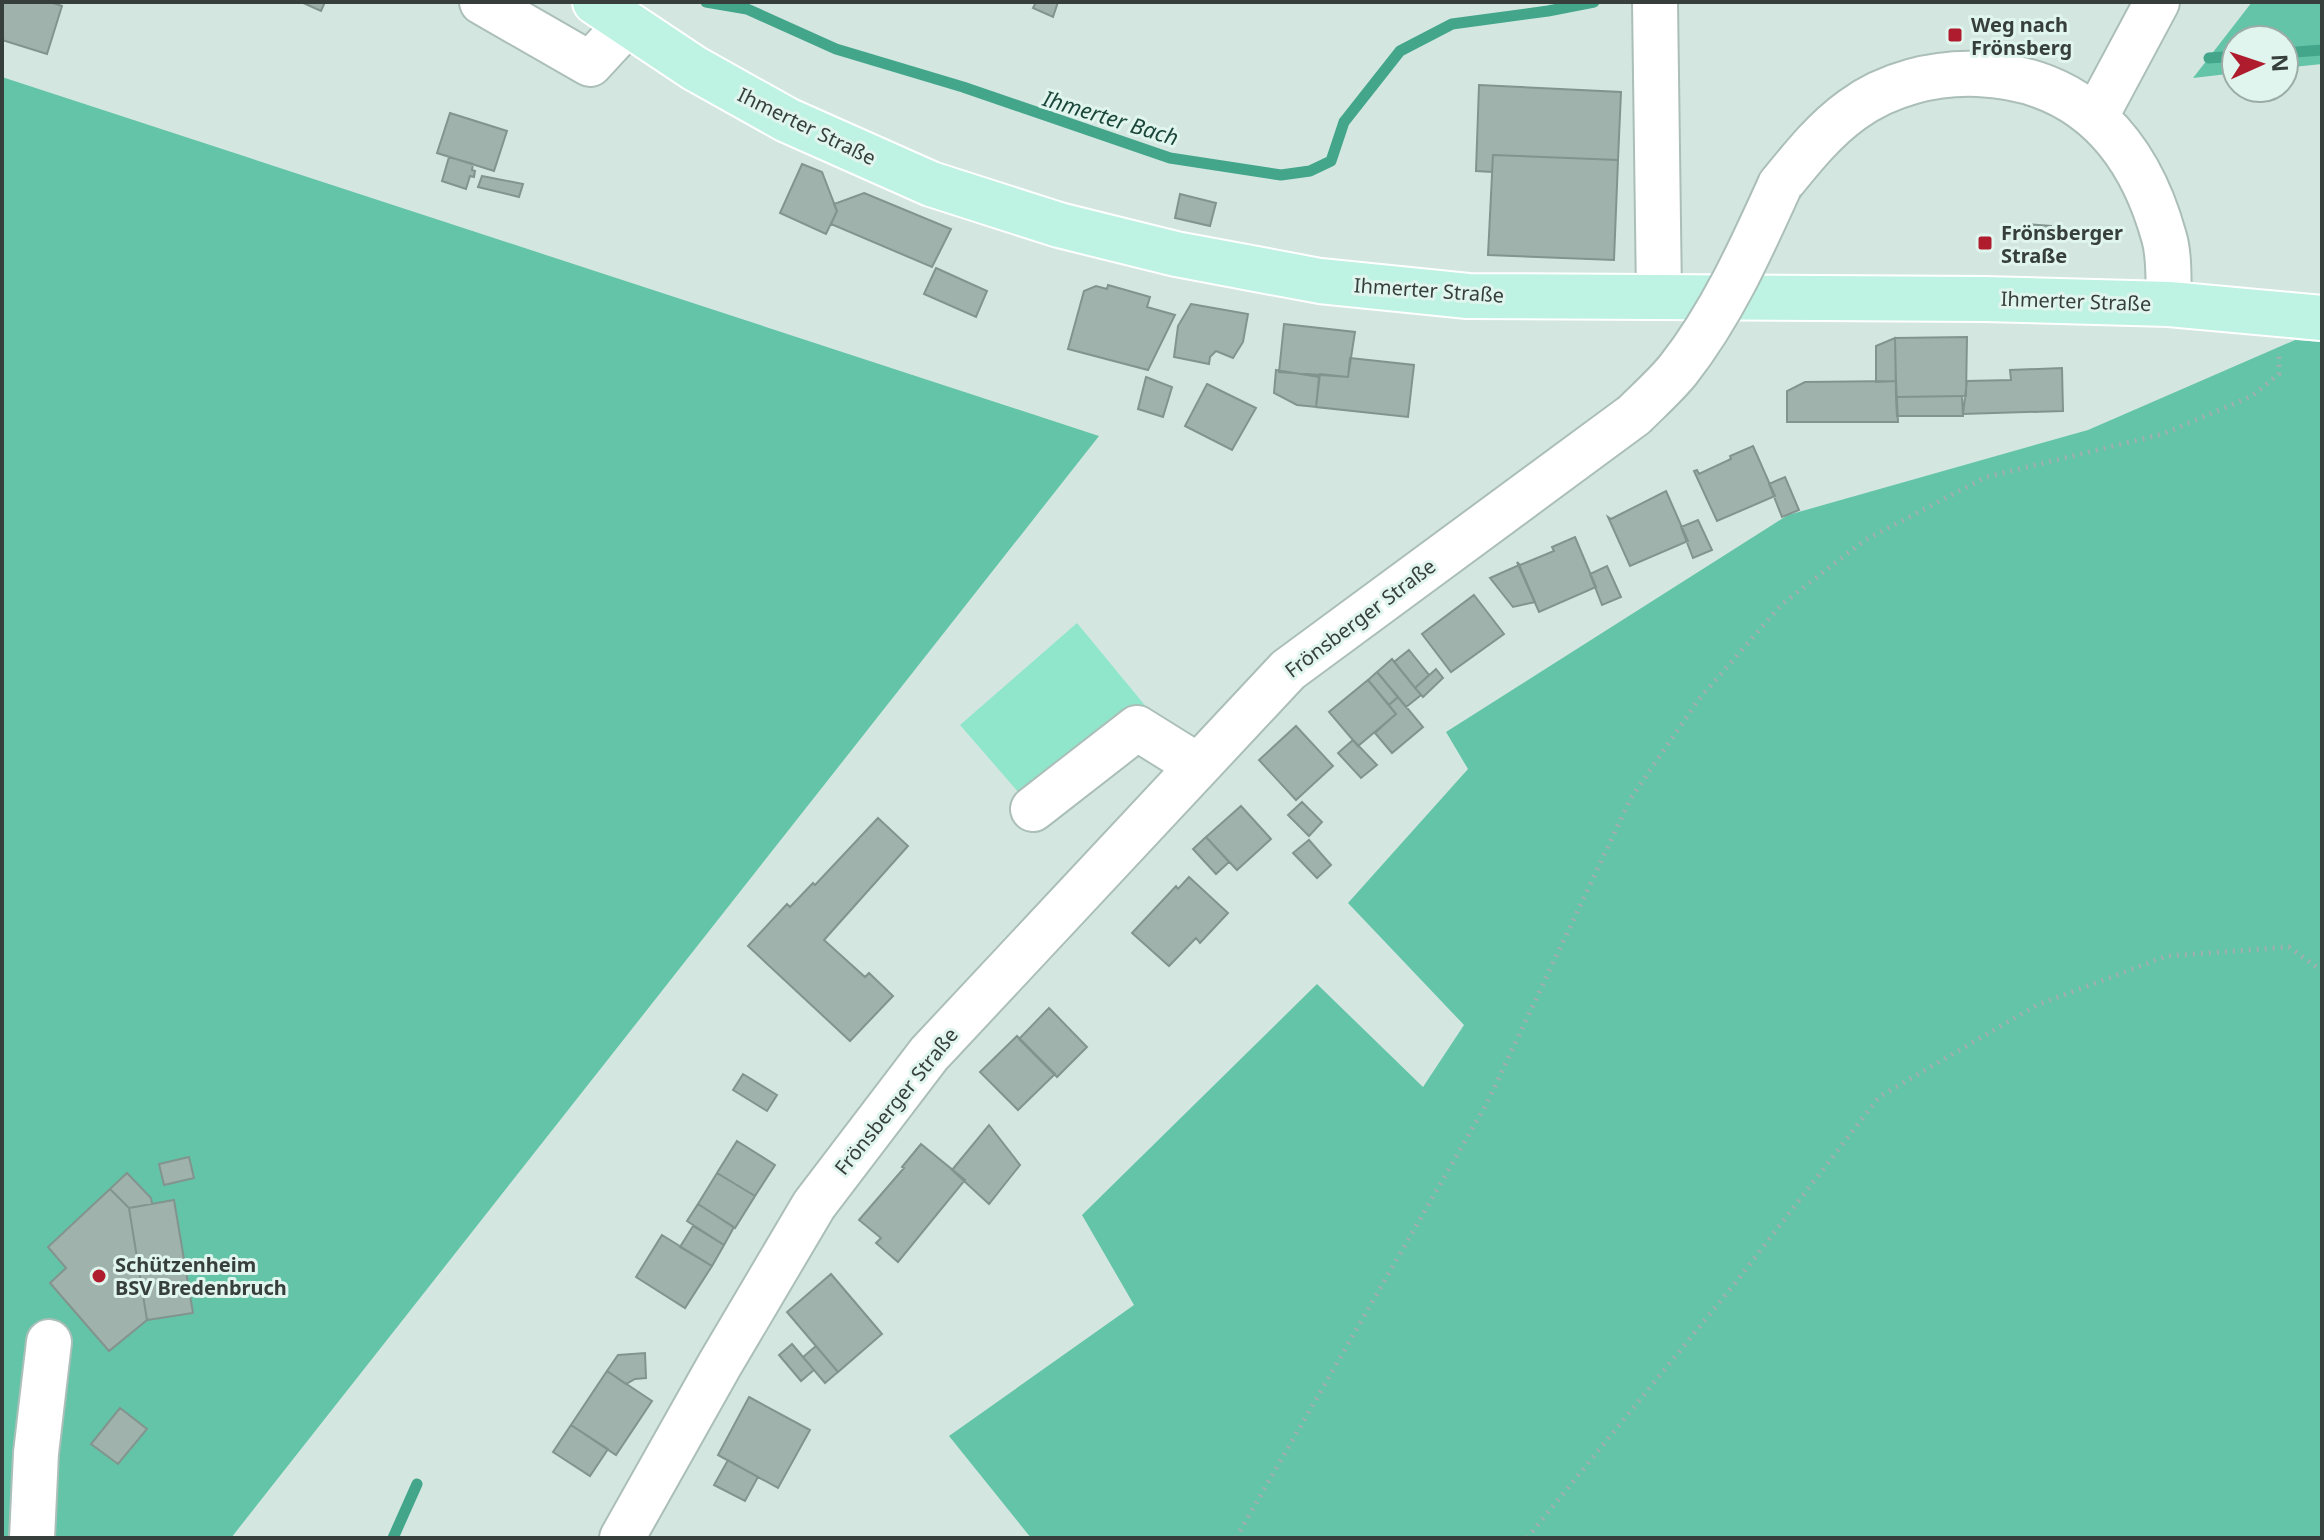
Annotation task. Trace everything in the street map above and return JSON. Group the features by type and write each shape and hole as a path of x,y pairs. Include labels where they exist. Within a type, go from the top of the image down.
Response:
{"main road":[{"name":"Ihmerter Straße","path":"610,13 694,68 806,130 931,184 1059,225 1176,254 1320,281 1468,296 1984,299 2169,304 2322,318"}],"street":[{"path":"482,2 590,64 610,13"},
{"path":"2096,116 2157,2"},
{"path":"1654,5 1659,296"},
{"name":"Frönsberger Straße","path":"622,1538 814,1205 929,1054 1288,670 1634,415 1677,371 1713,319 1741,269 1780,185 1818,139 1853,109 1891,89 1922,78 1959,73 2003,75 2065,96 2096,116 2126,151 2147,190 2165,240 2169,304"},
{"path":"1033,809 1137,728 1198,766"},
{"path":"32,1538 36,1453 49,1342"}],"path":[{"path":"1236,1538 1486,1105 1631,798 1699,699 1782,604 1865,540 1986,477 2163,434 2252,396 2279,374"},
{"path":"1527,1538 1736,1282 1879,1097 2037,1005 2167,956 2289,947 2322,971"}],"green space":[{"path":"2252,2 2322,2 2322,64 2300,66 2300,24 2235,24"},
{"path":"2220,43 2220,75 2193,78"},
{"path":"2,77 1099,436 231,1538 2,1538"},
{"path":"2295,340 2322,342 2322,1538 1031,1538 949,1436 1134,1305 1082,1215 1317,984 1423,1087 1464,1025 1348,903 1468,769 1446,732 1788,515 2088,430"},
{"path":"1077,623 1148,709 1033,809 960,725"}],"building":[{"path":"2,2 50,2 62,6 47,54 2,40"},
{"path":"301,2 325,2 321,11"},
{"path":"1036,2 1058,2 1053,17 1033,8"},
{"path":"1479,85 1621,92 1618,160 1493,155 1492,172 1476,171"},
{"path":"450,113 507,131 494,171 437,153"},
{"path":"1493,155 1618,160 1614,260 1488,255"},
{"path":"449,157 473,164 474,177 470,176 466,189 442,181"},
{"path":"802,164 822,172 837,211 826,234 780,213"},
{"path":"482,176 523,184 519,197 478,187"},
{"path":"864,193 951,229 932,267 831,224 837,211 834,204"},
{"path":"1180,194 1216,203 1210,226 1175,218"},
{"path":"2025,224 2051,226 2050,238 2024,237"},
{"path":"936,268 987,291 976,317 924,294"},
{"path":"1108,285 1150,297 1147,307 1175,315 1148,370 1068,349 1084,291 1096,286 1107,289"},
{"path":"1191,304 1248,314 1243,342 1233,358 1216,351 1210,357 1209,364 1174,357 1178,326"},
{"path":"1284,324 1355,332 1348,377 1279,372"},
{"path":"1967,337 1966,396 1896,397 1895,338"},
{"path":"1895,338 1896,381 1876,382 1876,346"},
{"path":"1350,358 1414,365 1408,417 1316,407 1320,374 1348,377"},
{"path":"2062,368 2063,411 1963,414 1967,381 2011,380 2010,370"},
{"path":"1276,370 1319,377 1316,407 1297,405 1274,393"},
{"path":"1146,377 1172,387 1163,417 1138,409"},
{"path":"1896,381 1898,422 1787,422 1787,391 1805,382"},
{"path":"1207,384 1256,408 1232,450 1185,426"},
{"path":"1962,396 1963,416 1897,416 1896,397"},
{"path":"1753,446 1775,496 1717,521 1694,471 1697,470 1699,474"},
{"path":"1785,477 1799,510 1782,517 1769,484"},
{"path":"1666,491 1688,541 1630,566 1608,517 1611,519"},
{"path":"1698,520 1712,550 1693,558 1681,527"},
{"path":"1575,537 1596,587 1539,612 1517,562 1520,565 1554,551 1552,547"},
{"path":"1519,565 1535,602 1513,607 1490,578"},
{"path":"1607,566 1621,597 1602,605 1590,574"},
{"path":"1474,595 1504,634 1451,672 1422,634"},
{"path":"1409,650 1429,675 1415,688 1394,662"},
{"path":"1392,659 1421,695 1406,707 1377,672"},
{"path":"1436,669 1443,678 1423,697 1415,688"},
{"path":"1377,672 1398,697 1389,705 1368,680"},
{"path":"1368,680 1396,714 1358,746 1329,712"},
{"path":"1398,697 1423,727 1392,753 1375,733 1396,714 1389,705"},
{"path":"1296,726 1333,766 1296,800 1259,760"},
{"path":"1353,740 1377,765 1361,778 1338,753"},
{"path":"1302,802 1322,822 1309,836 1288,815"},
{"path":"1241,806 1271,839 1237,870 1206,837"},
{"path":"878,818 908,846 824,940 865,977 869,973 893,996 850,1041 748,946 787,904 790,907 813,883 815,885"},
{"path":"1206,837 1229,862 1216,874 1193,849"},
{"path":"1309,840 1331,865 1317,878 1293,853"},
{"path":"1189,877 1228,913 1200,943 1196,938 1169,966 1132,933 1176,886 1178,889"},
{"path":"1049,1008 1087,1047 1057,1077 1019,1039"},
{"path":"1017,1036 1055,1074 1018,1110 980,1072"},
{"path":"743,1074 777,1095 767,1111 733,1090"},
{"path":"989,1125 1020,1165 989,1204 952,1170"},
{"path":"737,1141 775,1165 755,1196 717,1173"},
{"path":"921,1144 965,1180 898,1262 876,1243 881,1238 859,1220"},
{"path":"189,1157 194,1178 164,1185 159,1164"},
{"path":"127,1173 151,1198 152,1204 129,1208 110,1189"},
{"path":"717,1173 755,1196 735,1228 698,1204"},
{"name":"Schützenheim BSV Bredenbruch","path":"110,1189 129,1208 147,1320 109,1351 50,1283 66,1268 48,1247"},
{"path":"174,1200 193,1313 147,1320 129,1208"},
{"path":"698,1204 734,1227 724,1245 687,1221"},
{"path":"693,1226 724,1245 712,1266 680,1247"},
{"path":"662,1235 712,1266 685,1308 636,1277"},
{"path":"831,1274 882,1334 838,1372 787,1312"},
{"path":"792,1344 814,1370 801,1381 779,1355"},
{"path":"816,1346 838,1372 825,1383 803,1357"},
{"path":"645,1353 646,1378 626,1384 607,1371 618,1355"},
{"path":"607,1371 652,1401 616,1455 571,1425"},
{"path":"749,1397 810,1430 778,1488 718,1455"},
{"path":"120,1408 147,1429 118,1464 91,1444"},
{"path":"571,1425 608,1449 590,1476 553,1452"},
{"path":"728,1460 758,1477 745,1501 714,1485"}],"waterway":[{"name":"Ihmerter Bach","path":"706,2 747,9 836,49 963,87 1170,158 1281,175 1310,171 1331,161 1344,122 1400,51 1452,24 1594,2"},
{"name":"Ihmerter Bach","path":"2300,52 2322,50"},
{"name":"Ihmerter Bach","path":"2209,58 2220,57"},
{"path":"393,1538 417,1484"}],"place":[{"name":"Weg nach Frönsberg","path":"1955,35"},
{"name":"Frönsberger Straße","path":"1985,243"},
{"name":"Schützenheim BSV Bredenbruch","path":"99,1276"}]}
